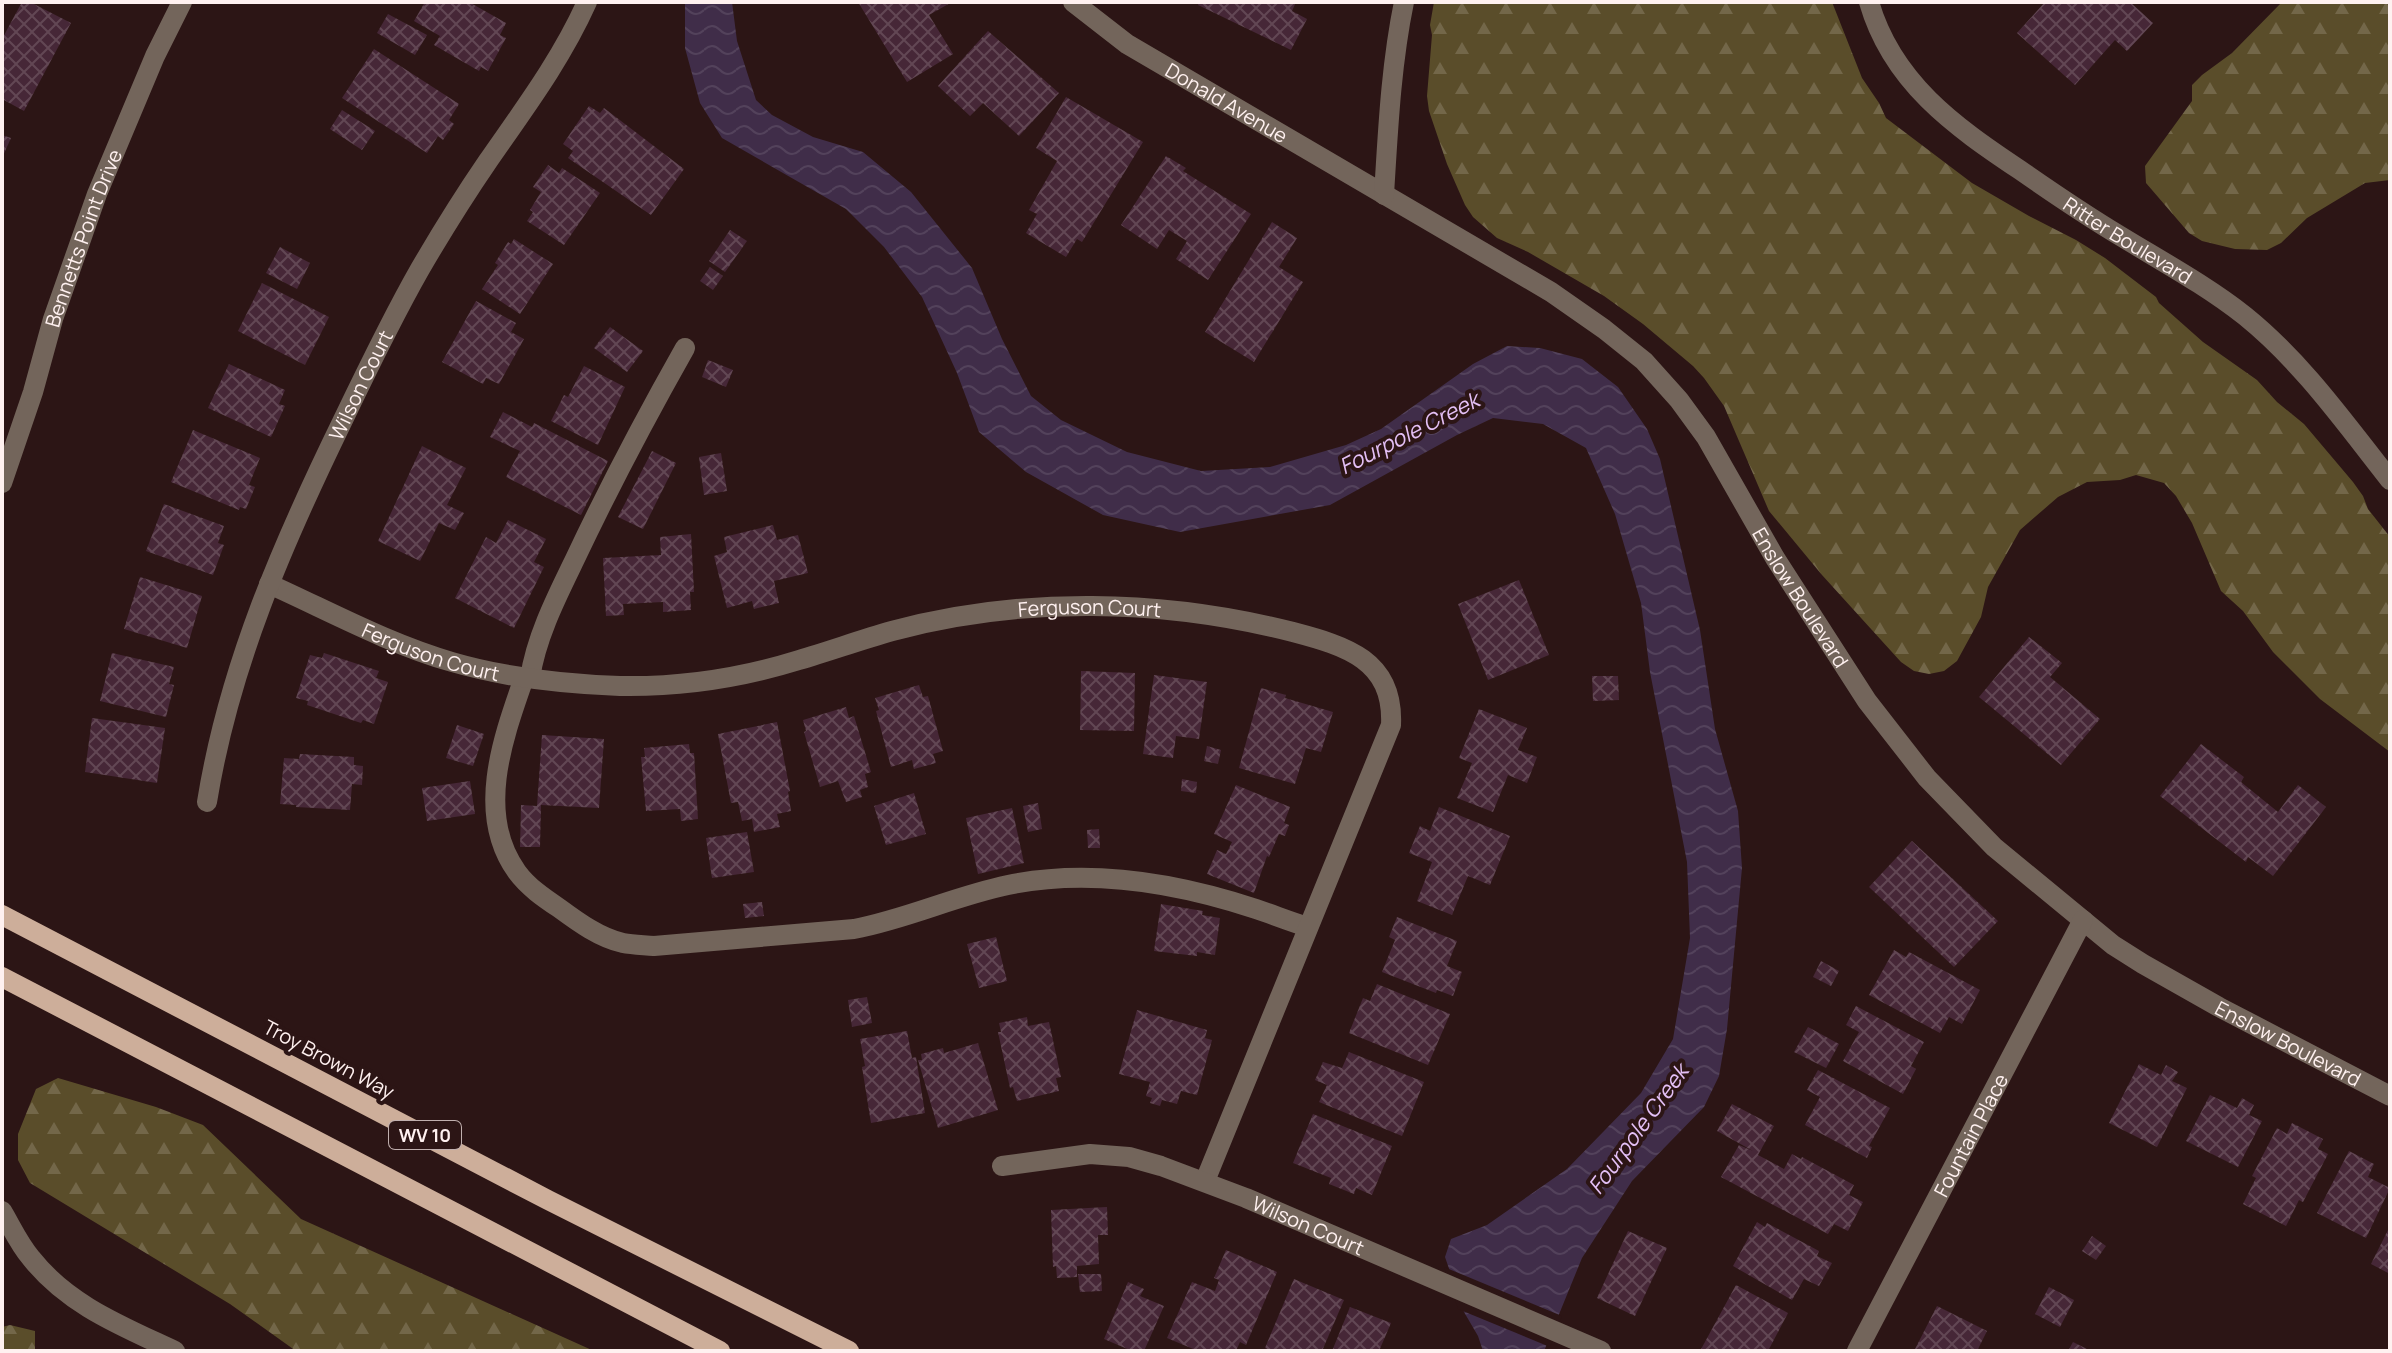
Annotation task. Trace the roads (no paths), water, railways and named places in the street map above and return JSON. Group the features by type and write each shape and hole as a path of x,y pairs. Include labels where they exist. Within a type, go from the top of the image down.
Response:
{"main road":[{"name":"Troy Brown Way","path":"2,915 548,1200 849,1351"},
{"name":"WV 10","path":"2,977 720,1351"}],"street":[{"name":"Bennetts Point Drive","path":"2,483 33,392 53,319 97,194 155,56 182,2"},
{"name":"Wilson Court","path":"207,802 225,712 269,584 306,496 420,269 486,164 550,73 587,2"},
{"name":"Donald Avenue","path":"1073,2 1127,44 1384,195"},
{"path":"1384,195 1390,97 1404,2"},
{"name":"Ritter Boulevard","path":"1869,2 1892,56 1918,90 1962,131 2095,220 2194,280 2245,317 2295,363 2390,480"},
{"name":"Enslow Boulevard","path":"1384,195 1551,292 1644,361 1679,400 1706,437 1775,558 1896,741 1994,847 2113,945 2219,1007 2390,1096"},
{"path":"685,348 611,481 566,577 507,728 496,775 496,811 503,844 517,872 537,893 600,935 624,943 654,946 854,929 884,923 975,892 1058,879 1108,878 1186,890 1254,908 1308,927"},
{"name":"Ferguson Court","path":"269,584 450,662 527,678 621,686 675,685 721,679 797,661 891,631 938,620 1020,608 1077,606 1193,613 1325,640 1351,651 1371,664 1384,682 1392,704 1391,725 1205,1181"},
{"name":"Fountain Place","path":"1857,1351 2083,920"},
{"name":"Wilson Court","path":"1002,1166 1090,1154 1129,1157 1161,1166 1205,1181 1595,1348"},
{"path":"2,1211 29,1257 55,1284 93,1312 175,1351"}],"water":[{"name":"Fourpole Creek","path":"685,2 732,2 737,41 756,100 772,115 813,137 863,152 911,192 972,268 1002,339 1031,396 1061,420 1127,452 1201,471 1270,467 1346,445 1381,429 1473,364 1507,346 1540,348 1582,359 1618,387 1647,429 1660,459 1700,630 1715,729 1738,811 1742,868 1727,1029 1719,1076 1704,1107 1632,1181 1582,1258 1544,1351 1483,1351 1464,1312 1445,1257 1451,1239 1487,1225 1567,1169 1641,1093 1673,1039 1690,938 1687,862 1650,672 1641,603 1615,514 1586,448 1543,424 1493,418 1330,505 1180,532 1103,515 1026,472 979,432 957,373 922,297 884,247 846,209 722,138 700,103 685,48"}]}
